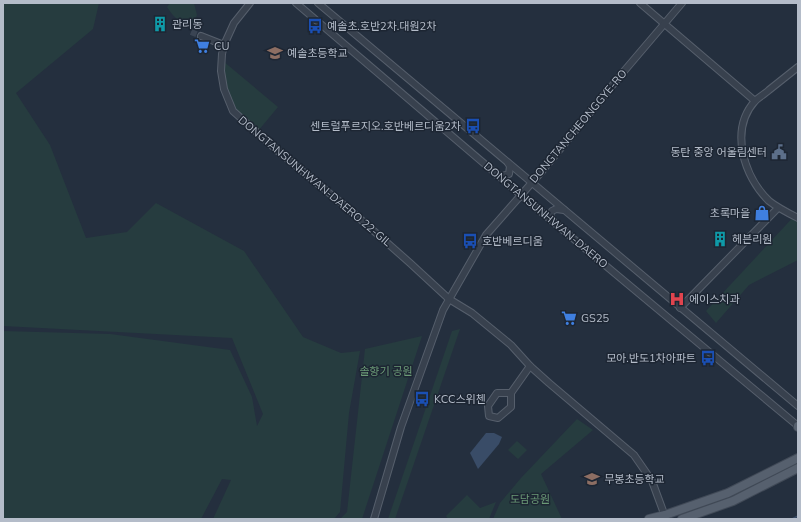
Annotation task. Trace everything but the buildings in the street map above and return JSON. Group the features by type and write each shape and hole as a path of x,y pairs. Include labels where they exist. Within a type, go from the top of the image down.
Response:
{"main road":[{"path":"649,519 665,517 728,493 795,460 793,456 798,453"},
{"path":"682,519 733,501 798,468"}],"street":[{"name":"DONGTANSUNHWAN-DAERO 22-GIL","path":"250,3 234,23 224,45 221,71 224,88 234,111 279,152 350,210 410,262 449,299 472,313 511,345 530,366 634,455 652,481 665,517"},
{"name":"DONGTANSUNHWAN-DAERO","path":"296,3 521,195 795,420 798,426"},
{"name":"DONGTANSUNHWAN-DAERO","path":"318,3 798,406"},
{"path":"640,3 755,101"},
{"name":"DONGTANCHEONGGYE-RO","path":"374,519 401,427 443,310 486,235 532,183 682,3"},
{"path":"201,36 224,45"},
{"path":"798,67 755,101 744,120 741,141 746,168 768,200 778,208 798,218"},
{"path":"497,174 502,176 509,174 510,166 507,162"},
{"path":"680,308 778,208"},
{"path":"554,222 550,215 552,211 561,209 565,211"},
{"path":"511,393 497,393 488,406 489,416 498,418 511,407 511,393 530,366"}],"green space":[{"path":"3,3 99,3 93,29 16,93 50,145 86,238 127,232 156,203 244,251 303,337 341,353 360,351 349,413 340,512 334,519 213,519 231,480 222,479 201,519 3,519 3,331 110,334 230,350 252,397 257,426 263,414 232,338 3,326"},
{"path":"170,3 194,3 197,15 193,23 178,20 167,7"},
{"path":"223,61 278,107 258,131 239,115 231,103 226,90"},
{"path":"798,212 798,260 749,285 716,323 706,311"},
{"path":"460,329 395,519 388,519 452,331"},
{"name":"솔향기 공원","path":"422,336 362,519 340,519 347,512 365,349"},
{"name":"도담공원","path":"577,419 593,430 541,474 562,519 493,519 500,503 521,478"},
{"path":"517,441 527,450 518,459 508,450"},
{"path":"467,495 480,508 496,502 489,519 448,519 446,516"}],"water":[{"path":"486,433 494,433 502,437 499,444 478,469 470,453"}],"waterway":[{"path":"792,519 798,516"}],"tunnel":[{"path":"191,32 201,36"}],"place":[{"name":"관리동","path":"160,24"},
{"name":"예솔초.호반2차.대원2차","path":"315,26"},
{"name":"CU","path":"202,46"},
{"name":"예솔초등학교","path":"275,53"},
{"name":"센트럴푸르지오.호반베르디움2차","path":"473,126"},
{"name":"동탄 중앙 어울림센터","path":"779,152"},
{"name":"초록마을","path":"762,213"},
{"name":"헤븐리원","path":"720,239"},
{"name":"호반베르디움","path":"470,241"},
{"name":"에이스치과","path":"677,299"},
{"name":"GS25","path":"569,318"},
{"name":"모아.반도1차아파트","path":"708,358"},
{"name":"KCC스위첸","path":"422,399"},
{"name":"무봉초등학교","path":"592,479"}]}
